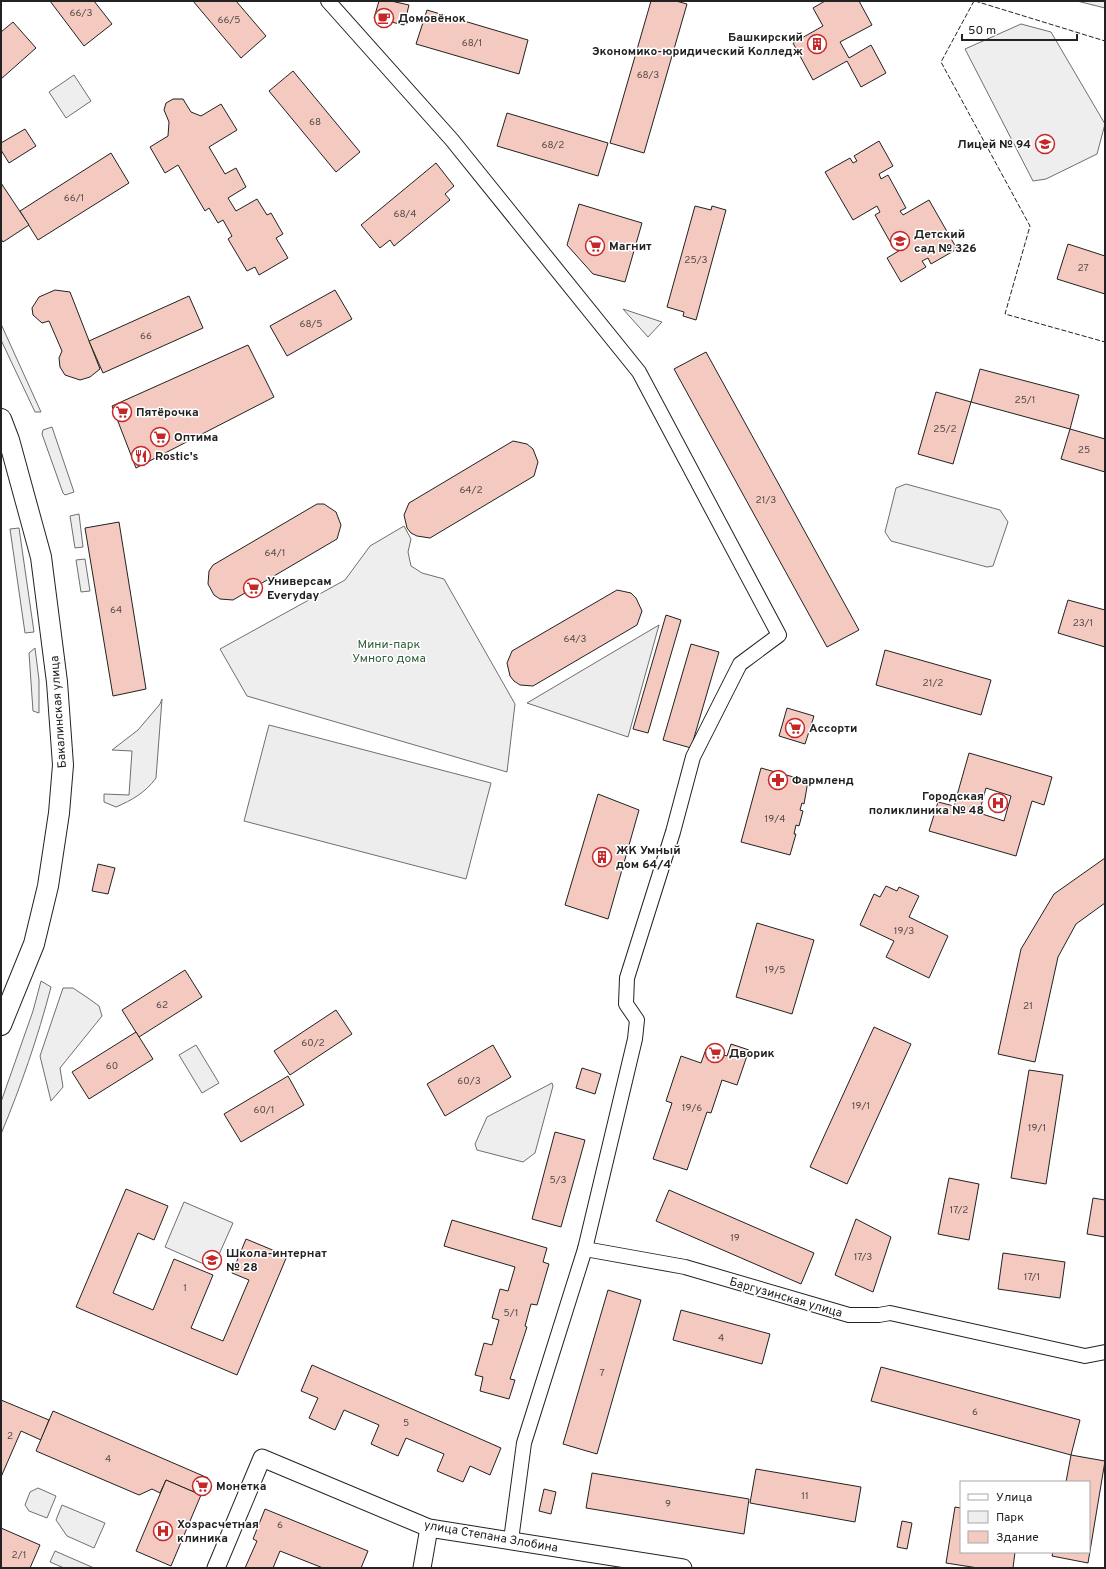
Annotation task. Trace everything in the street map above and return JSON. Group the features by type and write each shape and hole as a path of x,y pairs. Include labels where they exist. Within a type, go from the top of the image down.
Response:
{"main road":[{"name":"Бакалинская улица","path":"1,419 13,455 40,557 57,682 63,765 59,813 48,886 34,944 1,1025"}],"street":[{"path":"328,1 457,146 639,372 779,635 740,664 693,757 673,832 627,978 626,1004 637,1020 635,1038 585,1249 524,1443 511,1540"},
{"name":"Баргузинская улица","path":"585,1249 685,1267 849,1315 879,1315 890,1313 1085,1356 1105,1352"},
{"name":"улица Степана Злобина","path":"216,1568 262,1458 429,1528 683,1568"},
{"path":"422,1568 429,1528"}],"green space":[{"path":"1077,1 1105,1 1105,8"},
{"path":"1021,24 1051,32 1105,124 1097,154 1046,179 1033,181 965,49"},
{"path":"74,75 91,101 66,118 49,92"},
{"path":"623,309 662,322 648,337"},
{"path":"1,324 41,412 35,412 1,340"},
{"path":"52,427 74,492 65,495 42,434 43,430"},
{"path":"906,484 1000,510 1008,522 993,566 987,567 891,541 885,532 896,488"},
{"path":"79,514 83,547 75,548 70,516"},
{"name":"Мини-парк Умного дома","path":"404,526 411,539 408,552 411,566 422,573 444,579 515,704 507,772 247,696 220,649 345,580 370,546"},
{"path":"19,528 34,632 25,633 10,529"},
{"path":"85,559 90,591 81,592 76,560"},
{"path":"35,648 39,680 39,713 33,711 29,653"},
{"path":"162,699 156,778 143,792 133,799 116,807 104,802 104,794 129,795 132,751 112,750 138,730 160,704"},
{"path":"41,981 51,987 29,1061 1,1134 1,1102 33,1011"},
{"path":"63,988 73,988 88,998 99,1006 102,1016 60,1068 63,1087 51,1101 40,1056"},
{"path":"196,1045 219,1083 202,1093 179,1055"},
{"path":"552,1083 553,1086 535,1153 523,1162 477,1150 475,1144 487,1117"},
{"path":"184,1202 233,1223 213,1268 165,1247"},
{"path":"38,1488 56,1496 47,1518 29,1511 25,1505 30,1492"},
{"path":"62,1505 105,1523 94,1548 67,1536 56,1520"}],"shaded area":[{"path":"659,625 628,737 527,703"},
{"path":"269,725 491,783 466,879 244,821"},
{"path":"55,1551 94,1568 64,1568 50,1562"}],"building":[{"path":"50,1 94,1 112,24 84,46"},
{"path":"193,1 236,1 266,36 241,58"},
{"path":"379,1 391,1 409,5 404,25 374,18"},
{"path":"651,1 676,1 687,4 644,153 610,143"},
{"name":"Башкирский Экономико-юридический Колледж","path":"825,1 859,1 872,25 840,42 849,58 871,45 886,73 861,87 847,61 813,80 793,43 823,26 813,8"},
{"path":"427,10 528,40 519,74 416,44"},
{"path":"13,22 36,48 1,79 1,32"},
{"path":"293,71 360,152 336,172 269,91"},
{"path":"173,99 183,99 191,112 201,116 221,104 237,130 209,147 225,174 236,168 246,187 228,198 236,211 257,199 267,215 271,213 283,234 276,238 288,258 259,275 255,267 247,271 228,239 232,236 223,220 218,223 209,208 205,211 178,165 165,173 150,147 168,136 169,122 164,110 166,103"},
{"path":"507,113 608,143 598,176 497,146"},
{"path":"25,129 36,146 9,163 1,150 1,143"},
{"path":"879,141 893,166 879,174 881,179 888,175 906,208 900,211 903,215 929,200 957,249 931,264 928,258 922,261 926,267 901,282 887,258 902,249 899,244 893,247 875,215 880,212 877,206 853,220 825,172 850,158 853,163 857,161 854,156"},
{"path":"111,153 129,183 38,240 20,211"},
{"path":"436,163 454,186 445,194 450,200 394,246 390,240 380,248 361,225"},
{"path":"1,183 29,225 3,242 1,239"},
{"path":"579,204 642,223 625,282 593,274 567,245"},
{"path":"695,206 711,210 712,206 726,210 696,320 683,316 684,312 667,307"},
{"path":"1068,244 1105,256 1105,294 1057,279"},
{"path":"55,290 70,292 100,369 90,377 80,380 65,375 60,367 59,358 62,351 49,321 42,323 33,315 32,308 39,297"},
{"path":"335,290 352,319 287,356 270,326"},
{"path":"189,296 203,328 103,373 89,341"},
{"name":"Оптима","path":"248,345 274,397 136,468 112,406"},
{"path":"706,352 859,630 827,647 674,369"},
{"path":"980,369 1079,395 1070,429 971,402"},
{"path":"936,392 971,402 953,464 918,454"},
{"path":"1070,429 1105,439 1105,472 1061,459"},
{"path":"513,441 527,444 533,449 538,462 534,476 430,538 417,536 411,533 407,528 404,515 409,503"},
{"path":"317,504 324,504 336,512 341,525 337,539 233,600 220,599 214,595 208,584 209,571 213,565"},
{"path":"119,522 146,689 113,696 85,528"},
{"path":"617,590 631,593 636,598 642,611 637,625 533,686 520,685 514,681 510,676 507,663 512,651"},
{"path":"1068,600 1105,610 1105,647 1058,633"},
{"path":"666,615 681,620 648,733 633,729"},
{"path":"691,644 719,652 691,748 663,740"},
{"path":"885,650 991,680 981,715 876,685"},
{"path":"787,708 814,716 805,744 779,736"},
{"path":"969,753 1052,777 1044,805 1032,801 1016,856 929,831 938,802 954,806","holes":["986,788 1011,796 1004,821 979,813"]},
{"path":"761,768 808,781 804,804 802,803 800,810 803,811 799,826 796,825 794,834 796,834 790,855 741,842"},
{"name":"ЖК Умный дом 64/4","path":"598,794 639,810 608,919 565,905"},
{"path":"1105,858 1105,903 1076,924 1058,957 1035,1062 998,1054 1021,949 1054,894"},
{"path":"98,864 115,868 108,894 92,891"},
{"path":"886,886 897,891 899,887 919,896 909,917 948,936 929,978 886,957 894,941 860,925 874,894 880,897"},
{"path":"757,923 814,940 792,1014 736,997"},
{"path":"185,970 202,997 139,1037 122,1010"},
{"path":"336,1010 352,1034 290,1075 274,1051"},
{"path":"874,1027 911,1044 847,1184 810,1167"},
{"path":"136,1032 153,1059 89,1099 72,1072"},
{"path":"731,1044 749,1050 737,1085 722,1080 711,1113 707,1112 687,1170 653,1159 672,1103 666,1101 681,1056 701,1063 706,1049 727,1056"},
{"path":"493,1045 511,1077 445,1116 427,1084"},
{"path":"582,1068 601,1074 595,1094 576,1088"},
{"path":"1029,1070 1063,1075 1046,1184 1011,1178"},
{"path":"288,1076 304,1105 241,1142 224,1114"},
{"path":"555,1132 585,1140 561,1227 532,1219"},
{"path":"949,1178 979,1184 969,1240 938,1234"},
{"path":"126,1189 168,1206 154,1240 138,1233 113,1293 153,1310 174,1259 213,1275 191,1328 223,1341 249,1280 232,1273 246,1239 287,1256 237,1375 76,1307"},
{"path":"669,1190 814,1253 801,1284 656,1221"},
{"path":"1093,1198 1105,1200 1105,1237 1087,1234"},
{"path":"856,1219 891,1237 873,1292 835,1275"},
{"path":"452,1220 547,1248 543,1262 549,1264 537,1305 531,1304 525,1326 527,1327 510,1379 515,1380 509,1399 480,1391 483,1377 475,1375 484,1343 492,1345 499,1320 492,1318 500,1289 508,1291 515,1267 444,1246"},
{"path":"1003,1253 1065,1262 1060,1298 998,1289"},
{"path":"608,1290 641,1300 597,1454 563,1444"},
{"path":"681,1310 770,1334 762,1364 673,1340"},
{"path":"312,1365 501,1448 490,1475 470,1466 463,1482 437,1471 444,1454 406,1438 398,1456 371,1444 379,1425 344,1410 335,1430 309,1418 318,1398 301,1391"},
{"path":"881,1367 1080,1420 1071,1455 871,1401"},
{"path":"1,1400 49,1420 41,1440 21,1431 1,1477"},
{"path":"53,1411 208,1478 201,1495 166,1480 160,1493 152,1489 139,1495 36,1451"},
{"path":"1071,1455 1105,1461 1090,1551 1090,1481 1066,1481"},
{"path":"756,1469 861,1487 855,1522 750,1503"},
{"path":"592,1473 749,1499 744,1534 586,1508"},
{"path":"166,1480 201,1495 171,1566 136,1551"},
{"path":"544,1489 556,1492 551,1514 539,1511"},
{"path":"955,1507 960,1508 960,1553 1015,1553 1013,1568 978,1568 946,1563"},
{"path":"265,1509 368,1551 361,1568 323,1568 280,1551 273,1568 245,1568 257,1541 253,1539"},
{"path":"902,1521 912,1523 907,1549 897,1547"},
{"path":"1,1528 40,1545 30,1568 1,1568"},
{"path":"1053,1553 1090,1553 1088,1563 1052,1556"}],"fence":[{"path":"974,1 941,62 1030,226 1005,314 1105,342"},
{"path":"975,1 1105,41"}],"place":[{"name":"Домовёнок","path":"384,18"},
{"name":"Башкирский Экономико-юридический Колледж","path":"817,44"},
{"name":"Лицей № 94","path":"1045,144"},
{"name":"Детский сад № 326","path":"900,241"},
{"name":"Магнит","path":"595,246"},
{"name":"Пятёрочка","path":"122,412"},
{"name":"Оптима","path":"160,437"},
{"name":"Rostic's","path":"141,456"},
{"name":"Универсам Everyday","path":"253,588"},
{"name":"Ассорти","path":"795,728"},
{"name":"Фармленд","path":"778,780"},
{"name":"Городская поликлиника № 48","path":"998,803"},
{"name":"ЖК Умный дом 64/4","path":"602,857"},
{"name":"Дворик","path":"715,1053"},
{"name":"Школа-интернат № 28","path":"212,1260"},
{"name":"Монетка","path":"202,1486"},
{"name":"Хозрасчетная клиника","path":"163,1531"}]}
